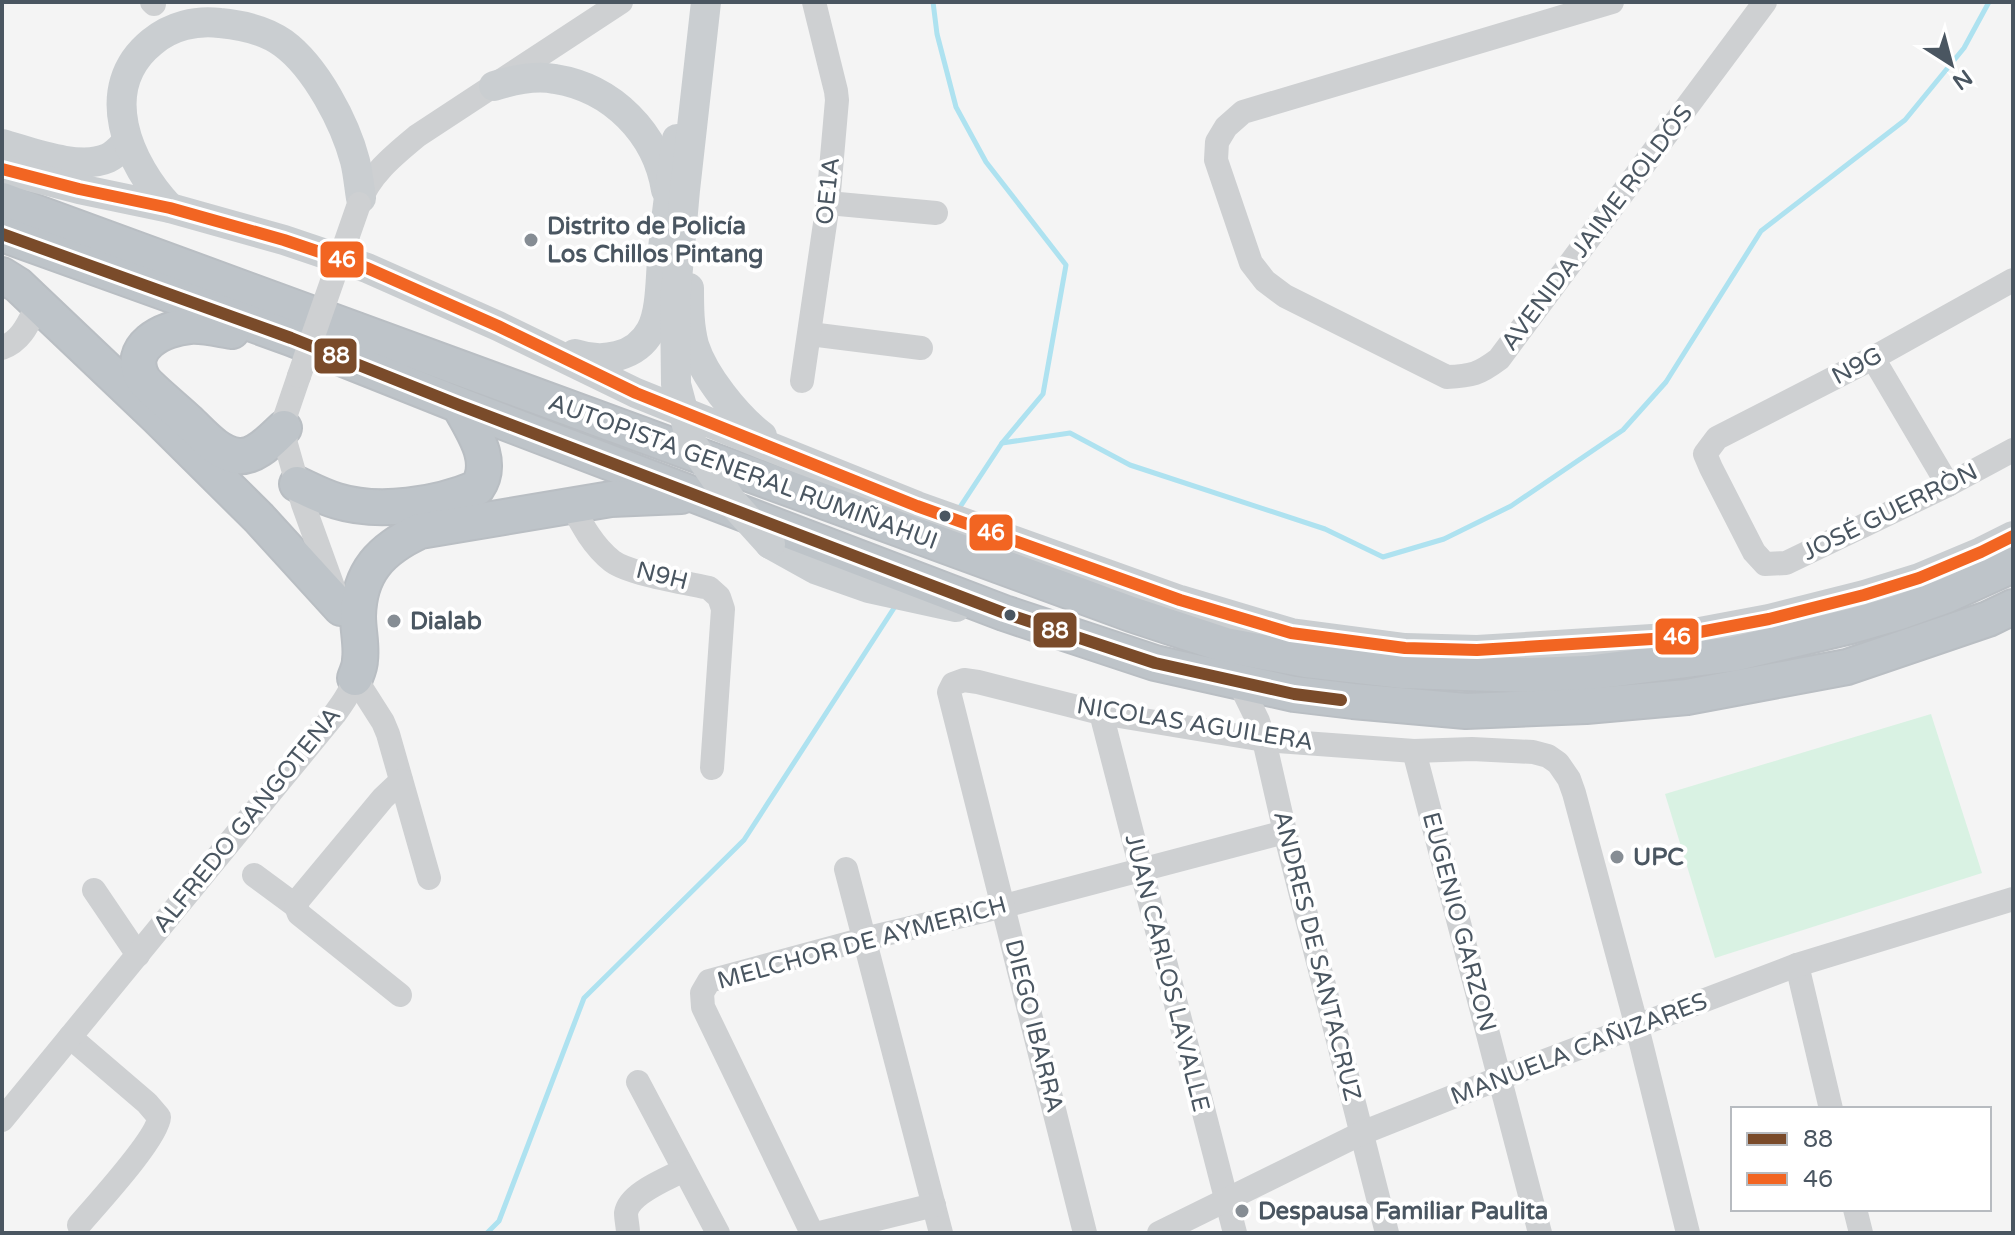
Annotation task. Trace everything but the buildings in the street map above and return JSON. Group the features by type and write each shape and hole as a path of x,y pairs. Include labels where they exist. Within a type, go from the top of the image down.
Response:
{"highway":[{"name":"AUTOPISTA GENERAL RUMIÑAHUI","path":"2,200 939,527 1131,614 1225,645 1306,660 1403,671 1529,675 1586,673 1733,654 1897,613 1945,596 2013,565"},
{"name":"AUTOPISTA GENERAL RUMIÑAHUI","path":"2,234 291,338 1004,613 1155,663 1294,694 1466,711 1586,706 1673,698 1847,667 1988,619 2013,607"},
{"path":"2,275 18,285 157,417 259,518 341,608"},
{"path":"284,428 250,455 237,456 216,446 144,380 138,361 143,347 170,329 192,326 291,338"},
{"path":"297,484 336,501 379,507 429,503 477,488 484,476 483,452 459,405"},
{"path":"355,678 360,661 358,614 361,590 368,571 380,556 406,537 420,531 571,504 611,499 695,496"}],"main road":[{"path":"498,326 589,359 615,357 628,352 651,330 657,312 667,207 695,2"},
{"path":"706,2 675,302 676,384 692,444 732,502 770,544 815,569 869,588 1087,640"},
{"path":"720,2 693,207 689,284 690,323 695,347 731,406 761,435 939,527"},
{"path":"170,208 146,180 127,142 123,125 123,89 132,65 146,47 168,31 190,23 211,21 237,24 263,33 299,57 317,79 340,122 355,161 360,201"},
{"path":"494,86 521,79 553,78 590,89 609,99 640,128 652,146 663,176 667,207"},
{"path":"2,144 50,157 91,162 111,157 127,142"},
{"path":"2,169 170,208 284,240 367,268 498,326 636,393 939,527 1291,633 1405,648 1477,650 1668,638 1833,604 1919,578 2013,536"}],"street":[{"path":"429,878 383,722 355,678 352,641 297,484 284,428 286,413 360,201 375,175 417,136 621,2"},
{"name":"OE1A","path":"802,381 828,203 836,91 814,2"},
{"name":"AVENIDA JAIME ROLDÓS","path":"1612,2 1243,112 1226,127 1217,142 1216,160 1251,263 1265,281 1285,296 1447,377 1481,372 1499,359 1765,2"},
{"path":"828,203 936,213"},
{"name":"N9G","path":"1765,564 1754,552 1705,454 1717,438 1873,358 2013,280"},
{"path":"2,348 20,336 38,304"},
{"path":"810,334 921,348"},
{"path":"1873,358 1948,485"},
{"name":"JOSÉ GUERRÒN","path":"1765,564 1786,563 2013,450"},
{"name":"N9H","path":"571,504 584,529 614,563 709,588 719,597 723,609 712,768"},
{"name":"ALFREDO GANGOTENA","path":"2,1120 334,715 355,678"},
{"name":"NICOLAS AGUILERA","path":"956,682 978,682 1101,713 1264,740 1414,751 1472,749 1533,752 1548,756 1558,763 1572,785 1637,1027"},
{"name":"DIEGO IBARRA","path":"956,682 949,692 1085,1233"},
{"name":"ANDRES DE SANTACRUZ","path":"1239,682 1264,740 1387,1233"},
{"name":"JUAN CARLOS LAVALLE","path":"1101,713 1235,1233"},
{"name":"EUGENIO GARZON","path":"1414,751 1540,1233"},
{"path":"296,906 383,798 401,781"},
{"name":"MELCHOR DE AYMERICH","path":"812,1233 703,1007 702,993 712,979 1285,832"},
{"path":"846,869 941,1233"},
{"path":"254,875 296,906 299,914 400,995"},
{"path":"94,890 138,955"},
{"name":"MANUELA CAÑIZARES","path":"1159,1233 1362,1133 1500,1078 1797,965 2013,899"},
{"path":"1797,965 1831,1107"},
{"path":"1637,1027 1688,1233"},
{"path":"70,1037 159,1117 158,1124 141,1149 79,1225"},
{"path":"638,1082 718,1233"},
{"path":"628,1233 626,1214 630,1202 684,1170"},
{"path":"820,1233 934,1205"},
{"path":"1856,1211 1861,1233"}],"green space":[{"path":"1931,714 1982,873 1715,958 1665,794"}],"waterway":[{"path":"933,2 937,34 956,107 986,162 1066,265 1043,394 1002,443 958,510"},
{"path":"1002,443 1070,433 1130,465 1325,529 1383,557 1444,539 1511,506 1623,430 1666,382 1761,231 1905,120 1964,48 1989,2"},
{"path":"487,1233 499,1221 584,998 744,840 896,605"}],"transit line":[{"name":"46","path":"2,169 170,208 284,240 367,268 498,326 636,393 917,506 1180,600 1291,633 1405,648 1477,650 1668,638 1769,619 1864,595 1919,578 2013,536"},
{"name":"88","path":"2,234 291,338 1004,613 1155,663 1294,694 1341,700"}],"place":[{"name":"Distrito de Policía Los Chillos Pintang","path":"531,240"},
{"name":"Dialab","path":"394,621"},
{"name":"UPC","path":"1617,857"},
{"name":"Despausa Familiar Paulita","path":"1242,1211"}]}
